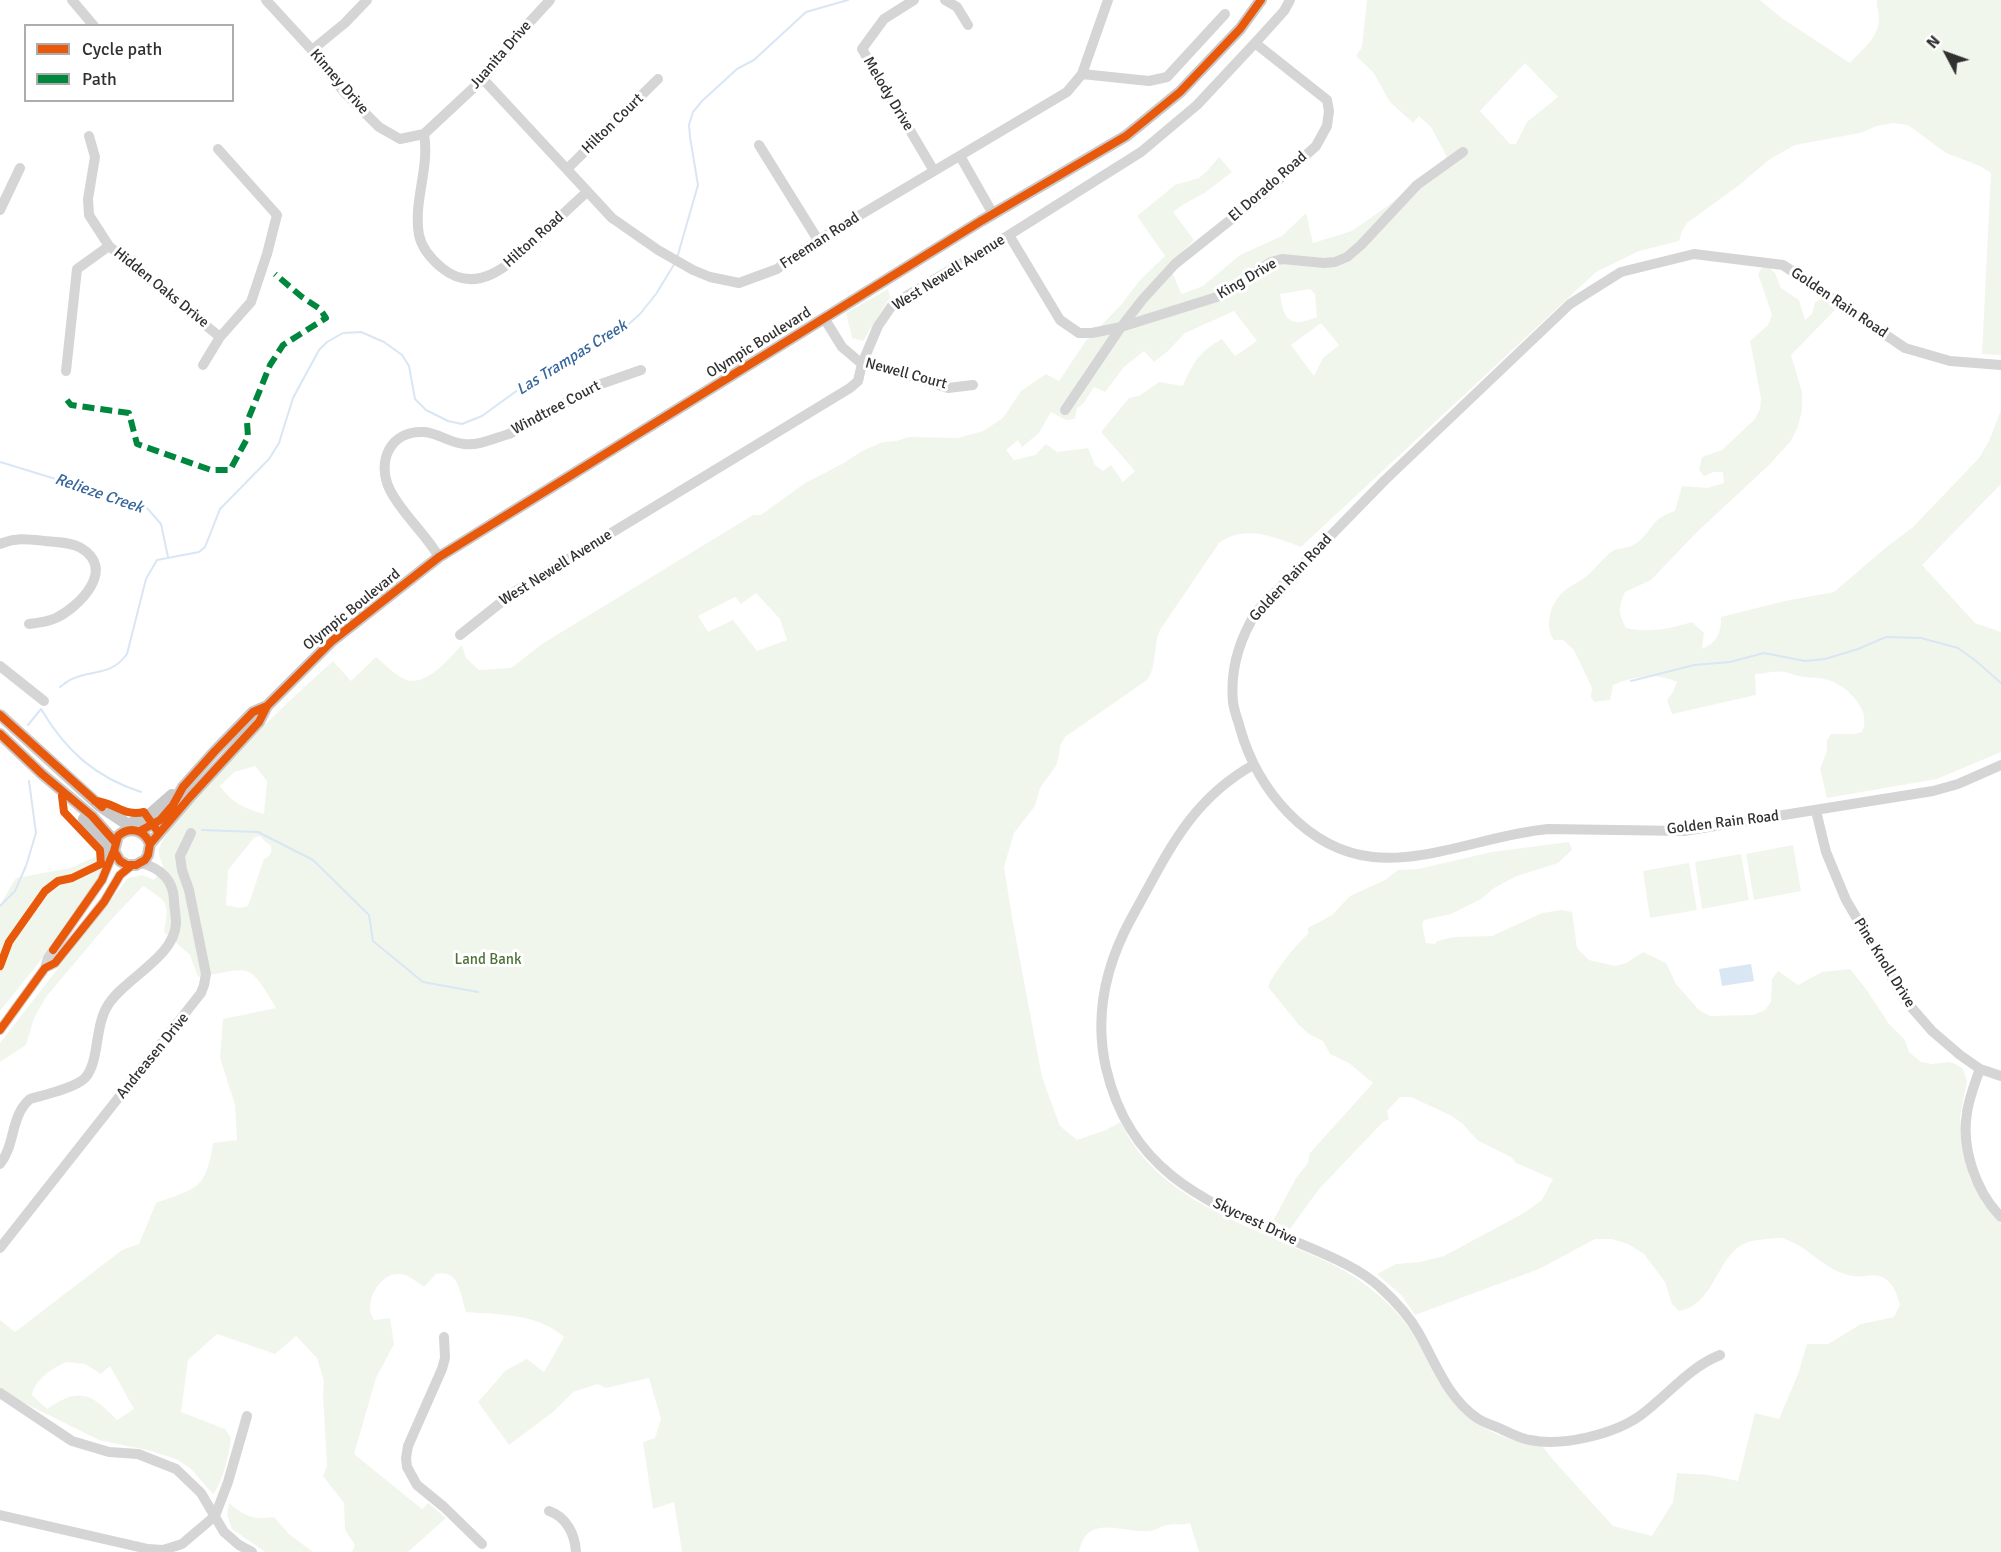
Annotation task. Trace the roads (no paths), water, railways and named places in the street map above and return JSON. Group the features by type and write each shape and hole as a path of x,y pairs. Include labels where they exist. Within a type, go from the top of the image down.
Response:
{"main road":[{"name":"Olympic Boulevard","path":"144,859 259,722 267,706 332,641 439,557 993,214 1126,135 1180,92 1240,29 1261,0"},
{"name":"Olympic Boulevard","path":"135,829 183,787 253,712 267,706"},
{"path":"0,715 100,806 146,836 144,859 120,861 93,816 42,774"},
{"path":"0,734 42,774 94,830 108,849 114,851"},
{"path":"114,851 123,832 135,829"}],"street":[{"path":"72,0 92,24"},
{"name":"Kinney Drive","path":"266,0 312,50 343,91 379,127 400,139 424,134"},
{"path":"312,50 345,23 367,0"},
{"name":"Juanita Drive","path":"424,134 483,79 550,0"},
{"name":"Melody Drive","path":"914,0 884,19 862,49 934,171"},
{"path":"945,0 957,7 968,26"},
{"name":"Freeman Road","path":"483,79 612,218 658,250 693,270 710,277 740,283 777,269 818,240 1067,92 1082,74 1108,0"},
{"name":"West Newell Avenue","path":"460,635 514,592 858,381 862,364 878,326 893,304 1009,236 1141,152 1197,105 1256,43 1284,11 1290,0"},
{"path":"1082,74 1149,81 1167,78 1225,14"},
{"name":"El Dorado Road","path":"1121,327 1143,298 1175,264 1281,178 1316,146 1327,126 1329,111 1327,100 1256,43"},
{"name":"Hilton Court","path":"567,169 658,79"},
{"name":"Hilton Road","path":"424,134 426,161 417,214 420,237 424,250 432,260 449,274 463,279 490,275 510,264 587,192"},
{"name":"Hidden Oaks Drive","path":"89,136 95,157 88,200 89,215 109,246 220,337"},
{"path":"759,145 818,240"},
{"path":"203,365 220,337 251,302 277,215 218,149"},
{"name":"King Drive","path":"1009,236 1060,320 1067,327 1079,333 1092,333 1121,327 1220,296 1270,262 1282,259 1335,262 1360,245 1417,185 1463,152"},
{"path":"960,156 993,214"},
{"path":"0,210 20,168"},
{"path":"66,371 77,269 109,246"},
{"name":"Golden Rain Road","path":"2001,365 1950,361 1905,348 1783,265 1694,254 1621,272 1570,304 1385,480 1257,611 1247,627 1234,665 1233,703 1253,765 1280,802 1303,827 1328,843 1350,852 1390,859 1527,831 1548,829 1684,831 1816,811 1933,791 1958,784 2001,765"},
{"name":"Newell Court","path":"824,318 842,346 862,364 877,365 948,388 973,385"},
{"path":"1065,411 1121,327"},
{"name":"Windtree Court","path":"439,557 388,486 384,459 393,443 404,435 424,432 465,444 509,434 598,385 641,370"},
{"path":"0,544 21,538 66,543 80,548 92,560 95,580 90,591 58,618 29,624"},
{"path":"0,666 44,701"},
{"name":"Skycrest Drive","path":"1253,765 1221,786 1189,819 1128,925 1114,953 1107,974 1101,1025 1106,1067 1122,1116 1151,1157 1197,1195 1341,1261 1379,1286 1417,1329 1456,1399 1477,1418 1530,1441 1583,1439 1609,1431 1641,1415 1704,1362 1720,1355"},
{"name":"Pine Knoll Drive","path":"1816,811 1826,852 1846,900 1905,1000 1932,1031 1960,1055 1980,1069 2001,1076"},
{"name":"Andreasen Drive","path":"0,1248 201,993 206,974 180,856 191,833"},
{"name":"Olympic Boulevard","path":"0,1030 45,968 48,958 102,880 114,851"},
{"path":"0,1164 9,1150 17,1118 24,1104 79,1083 91,1070 99,1027 106,1007 125,985 165,949 172,937 176,924 174,893 170,879 144,859"},
{"name":"Olympic Boulevard","path":"45,968 55,963 104,902 120,875 144,859"},
{"path":"1980,1069 1968,1105 1965,1127 1967,1146 1978,1183 2001,1217"},
{"path":"444,1337 445,1358 408,1446 407,1467 417,1485 444,1507 482,1544"},
{"path":"0,1393 72,1441 109,1452 138,1454 176,1469 201,1493 224,1532 239,1545 252,1552"},
{"path":"0,1515 148,1549 163,1550 182,1544 215,1516 228,1482 247,1416"},
{"path":"549,1512 559,1516 575,1537 576,1552"}],"water":[{"path":"1751,964 1754,981 1722,986 1719,969"}],"waterway":[{"name":"Las Trampas Creek","path":"677,258 698,185 689,125 693,112 737,69 754,60 806,12 848,0"},
{"name":"Las Trampas Creek","path":"60,687 80,676 108,669 127,654 146,579 157,560 199,552 205,547 220,509 269,459 279,443 293,398 319,350 327,342 343,333 361,332 384,342 402,355 409,366 415,399 426,410 448,421 462,424 482,416 537,376 612,339 640,314 656,294 675,263"},
{"name":"Relieze Creek","path":"0,462 107,497 130,499 147,508 161,524 168,557"},
{"path":"1631,681 1694,665 1730,662 1764,653 1805,661 1825,659 1886,637 1921,638 1958,648 2001,683"},
{"path":"28,725 41,709 61,738 83,761 109,779 141,792"},
{"name":"Las Trampas Creek","path":"0,906 15,891 26,866 36,833 29,781"},
{"path":"202,830 258,832 313,860 369,915 373,941 423,982 478,992"}],"park label":[{"name":"Land Bank","path":"488,960"}]}
